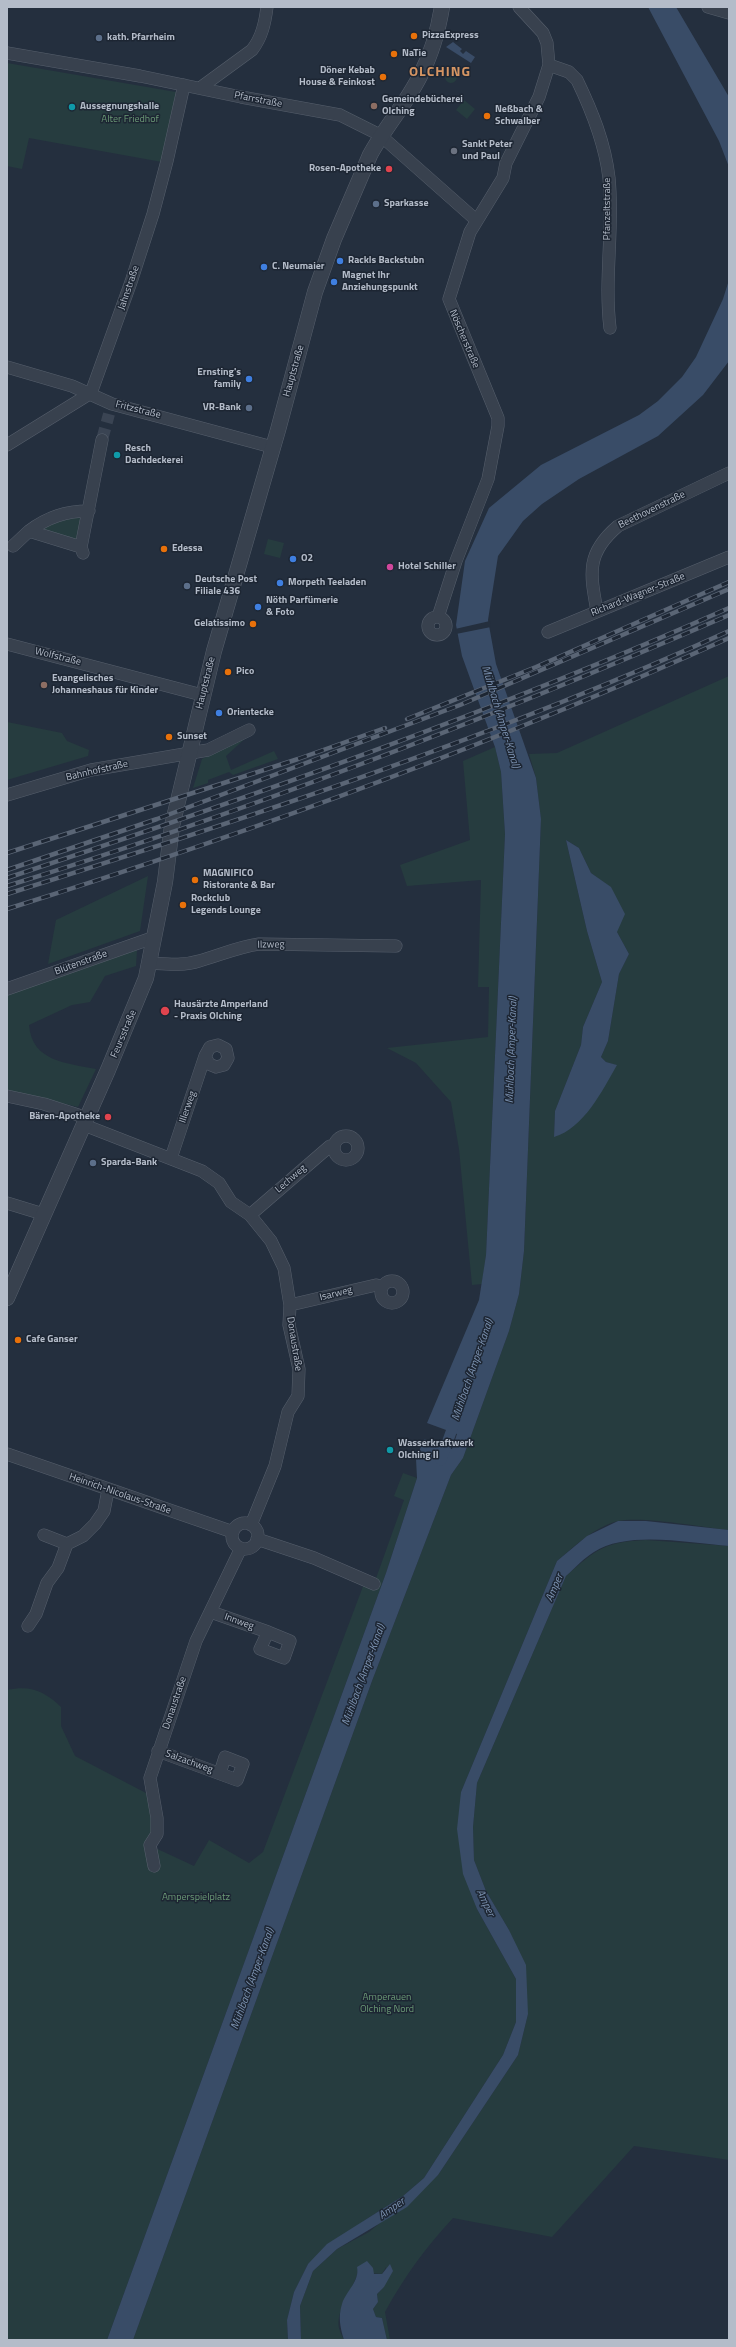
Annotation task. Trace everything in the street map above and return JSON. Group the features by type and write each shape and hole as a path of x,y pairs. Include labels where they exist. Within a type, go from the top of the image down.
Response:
{"street":[{"path":"200,88 244,58 252,50 259,41 264,25 267,7"},
{"name":"Hauptstraße","path":"189,753 202,695 318,280 344,214 380,135 421,76 432,48 442,7"},
{"name":"Nöscherstraße","path":"438,617 456,561 488,479 498,426 498,418 449,299 476,220 503,178 506,163 539,97 548,65 547,43 543,33 519,7"},
{"path":"708,7 725,10"},
{"name":"Pfarrstraße","path":"7,53 340,115 380,135 476,220"},
{"name":"Pfanzeltstraße","path":"548,65 569,72 577,80 603,146 610,191 608,295 610,328"},
{"name":"Jahnstraße","path":"90,394 129,288 153,214 167,162 184,85"},
{"name":"Fritzstraße","path":"7,367 90,394 111,409 272,447"},
{"path":"7,446 90,394"},
{"path":"29,531 82,550 102,440"},
{"name":"Beethovenstraße","path":"597,611 592,571 596,550 604,538 618,526 729,473"},
{"path":"13,546 29,531 56,515 72,511 89,511"},
{"name":"Richard-Wagner-Straße","path":"548,632 729,557"},
{"name":"Wolfstraße","path":"7,644 202,695"},
{"path":"189,753 208,750 249,730"},
{"name":"Bahnhofstraße","path":"7,795 91,770 189,753"},
{"name":"Feursstraße","path":"7,1298 81,1120 138,1000 150,963 172,826 189,753"},
{"name":"Blütenstraße","path":"7,989 155,937"},
{"name":"Ilzweg","path":"150,963 174,965 198,961 244,946 259,944 396,946"},
{"name":"Illerweg","path":"171,1158 205,1056"},
{"path":"7,1096 81,1120"},
{"name":"Donaustraße","path":"81,1120 202,1171 219,1183 231,1202 250,1215 271,1242 284,1268 290,1305 289,1325 300,1369 298,1396 288,1412 275,1466 251,1525"},
{"name":"Lechweg","path":"250,1215 330,1146 334,1146"},
{"path":"7,1203 43,1214"},
{"name":"Isarweg","path":"290,1305 376,1285 382,1287"},
{"name":"Heinrich-Nicolaus-Straße","path":"7,1454 233,1532"},
{"path":"28,1626 36,1614 47,1583 58,1568 67,1544 83,1536 95,1524 104,1511 108,1490"},
{"path":"242,1524 251,1525 257,1531 257,1539 251,1547 241,1548 234,1541 233,1532 242,1524"},
{"path":"44,1535 67,1544"},
{"path":"257,1539 314,1558 374,1584"},
{"name":"Donaustraße","path":"154,1866 150,1846 157,1834 157,1818 150,1778 196,1641 241,1548"},
{"name":"Innweg","path":"211,1612 268,1632"},
{"name":"Salzachweg","path":"158,1751 220,1773"}],"green space":[{"name":"Alter Friedhof","path":"7,63 176,92 162,162 29,138 22,169 7,166"},
{"path":"449,71 453,71 457,77 453,83 449,83 445,79 445,75"},
{"path":"464,100 475,109 467,119 456,110"},
{"path":"84,514 78,543 44,534 42,528 66,517"},
{"path":"268,539 284,543 280,558 264,554"},
{"name":"Amperauen Olching Nord","path":"729,676 729,1530 673,1522 642,1520 618,1521 593,1532 557,1561 461,1792 477,1909 516,1979 516,2022 503,2055 424,2178 403,2196 365,2220 308,2264 294,2292 287,2320 288,2340 133,2340 372,1681 451,1475 463,1458 509,1331 519,1294 524,1251 541,820 536,778 529,754 557,753","holes":["566,840 579,848 591,873 611,888 617,932 629,954 619,974 608,1041 601,1057 606,1062 616,1065 554,1137 555,1111 581,1045 583,1027 602,982 587,931"]},
{"path":"7,722 62,733 67,741 89,750 88,756 7,780"},
{"path":"249,735 226,756 231,770 274,751 278,759 233,775 229,772 208,780 208,783 193,788 202,759"},
{"path":"495,747 501,772 505,834 486,1255 482,1284 472,1285 459,1149 451,1102 416,1063 387,1048 488,1037 489,987 478,987 481,880 407,886 400,865 470,840 463,761"},
{"path":"148,876 140,931 48,964 56,920"},
{"path":"137,950 136,966 105,976 90,1002 72,1005 29,1025 32,1037 37,1047 44,1054 63,1062 96,1069 78,1107 7,1090 7,994"},
{"name":"Amperspielplatz","path":"403,1473 417,1478 386,1573 107,2340 7,2340 7,1690 23,1688 30,1689 43,1693 55,1701 61,1707 61,1726 75,1756 146,1793 157,1834 151,1846 194,1866 209,1840 249,1863 263,1852 365,1581 374,1584 404,1500 394,1496"},
{"path":"646,1540 729,1546 729,2160 634,2146 552,2237 453,2218 416,2263 385,2312 390,2340 387,2340 382,2318 376,2317 373,2309 378,2302 377,2294 384,2287 386,2267 382,2274 358,2272 342,2307 340,2315 339,2328 344,2340 301,2340 300,2306 313,2271 337,2249 369,2232 438,2175 518,2055 528,2014 509,1930 486,1891 474,1860 473,1827 477,1783 566,1576 594,1553 610,1545"}],"water":[{"path":"648,7 676,7 729,97 729,167 719,141"},
{"path":"453,42 462,49 460,51 463,54 466,51 475,57 471,63 446,47"},
{"path":"729,280 729,361 703,395 658,436 579,479 542,504 523,521 498,556 488,620 496,664 536,778 541,819 524,1251 519,1294 509,1331 463,1458 451,1475 372,1681 133,2340 107,2340 386,1573 417,1478 416,1459 424,1439 452,1449 457,1434 427,1423 479,1300 486,1255 505,834 501,772 495,747 462,656 456,625 465,561 489,508 541,465 639,415 658,401 682,377 696,357 723,299"},
{"path":"566,840 579,848 591,873 611,887 625,914 617,932 629,954 619,974 608,1041 601,1057 606,1062 617,1065 598,1097 583,1117 574,1126 554,1137 555,1111 581,1045 583,1027 602,982 587,931"},
{"name":"Amper","path":"618,1521 646,1521 729,1530 729,1546 660,1540 624,1541 608,1545 594,1552 566,1576 477,1783 473,1827 474,1860 486,1891 509,1930 526,1965 528,2014 518,2055 438,2175 407,2207 337,2249 313,2271 300,2306 301,2340 288,2340 287,2320 294,2292 308,2264 327,2244 403,2196 424,2178 503,2055 516,2022 516,1979 477,1909 463,1874 457,1829 461,1792 557,1561 587,1536"},
{"path":"367,2261 373,2268 374,2274 382,2274 390,2264 393,2271 384,2287 377,2294 378,2302 373,2309 376,2317 382,2318 387,2340 344,2340 340,2322 342,2304 355,2281 357,2267"}],"pier":[{"path":"490,621 491,627 456,634 455,629"}],"waterway":[{"name":"Mühlbach (Amper-Kanal)","path":"441,1460 456,1418"}],"tunnel":[{"path":"102,440 109,414"}],"railway":[{"path":"407,719 536,667 729,582"},
{"path":"7,870 157,819 460,705 729,589"},
{"path":"7,878 190,816 462,718 641,646 729,608"},
{"path":"7,886 99,857 281,794 461,726 729,615"},
{"path":"7,894 281,805 372,773 552,706 641,670 729,631"},
{"path":"7,909 281,818 372,784 552,714 729,638"},
{"path":"7,853 298,759 385,728"}],"place":[{"name":"PizzaExpress","path":"414,36"},
{"name":"kath. Pfarrheim","path":"99,38"},
{"name":"NaTie","path":"394,54"},
{"name":"Döner Kebab House & Feinkost","path":"383,77"},
{"name":"Gemeindebücherei Olching","path":"374,106"},
{"name":"Aussegnungshalle","path":"72,107"},
{"name":"Neßbach & Schwalber","path":"487,116"},
{"name":"Sankt Peter und Paul","path":"454,151"},
{"name":"Rosen-Apotheke","path":"389,169"},
{"name":"Sparkasse","path":"376,204"},
{"name":"Rackls Backstubn","path":"340,261"},
{"name":"C. Neumaier","path":"264,267"},
{"name":"Magnet Ihr Anziehungspunkt","path":"334,282"},
{"name":"Ernsting's family","path":"249,379"},
{"name":"VR-Bank","path":"249,408"},
{"name":"Resch Dachdeckerei","path":"117,455"},
{"name":"Edessa","path":"164,549"},
{"name":"O2","path":"293,559"},
{"name":"Hotel Schiller","path":"390,567"},
{"name":"Morpeth Teeladen","path":"280,583"},
{"name":"Deutsche Post Filiale 436","path":"187,586"},
{"name":"Nöth Parfümerie & Foto","path":"258,607"},
{"name":"Gelatissimo","path":"253,624"},
{"name":"Pico","path":"228,672"},
{"name":"Evangelisches Johanneshaus für Kinder","path":"44,685"},
{"name":"Orientecke","path":"219,713"},
{"name":"Sunset","path":"169,737"},
{"name":"MAGNIFICO Ristorante & Bar","path":"195,880"},
{"name":"Rockclub Legends Lounge","path":"183,905"},
{"name":"Hausärzte Amperland - Praxis Olching","path":"165,1011"},
{"name":"Bären-Apotheke","path":"108,1117"},
{"name":"Sparda-Bank","path":"93,1163"},
{"name":"Cafe Ganser","path":"18,1340"},
{"name":"Wasserkraftwerk Olching II","path":"390,1450"}],"district":[{"name":"OLCHING","path":"440,73"}]}
